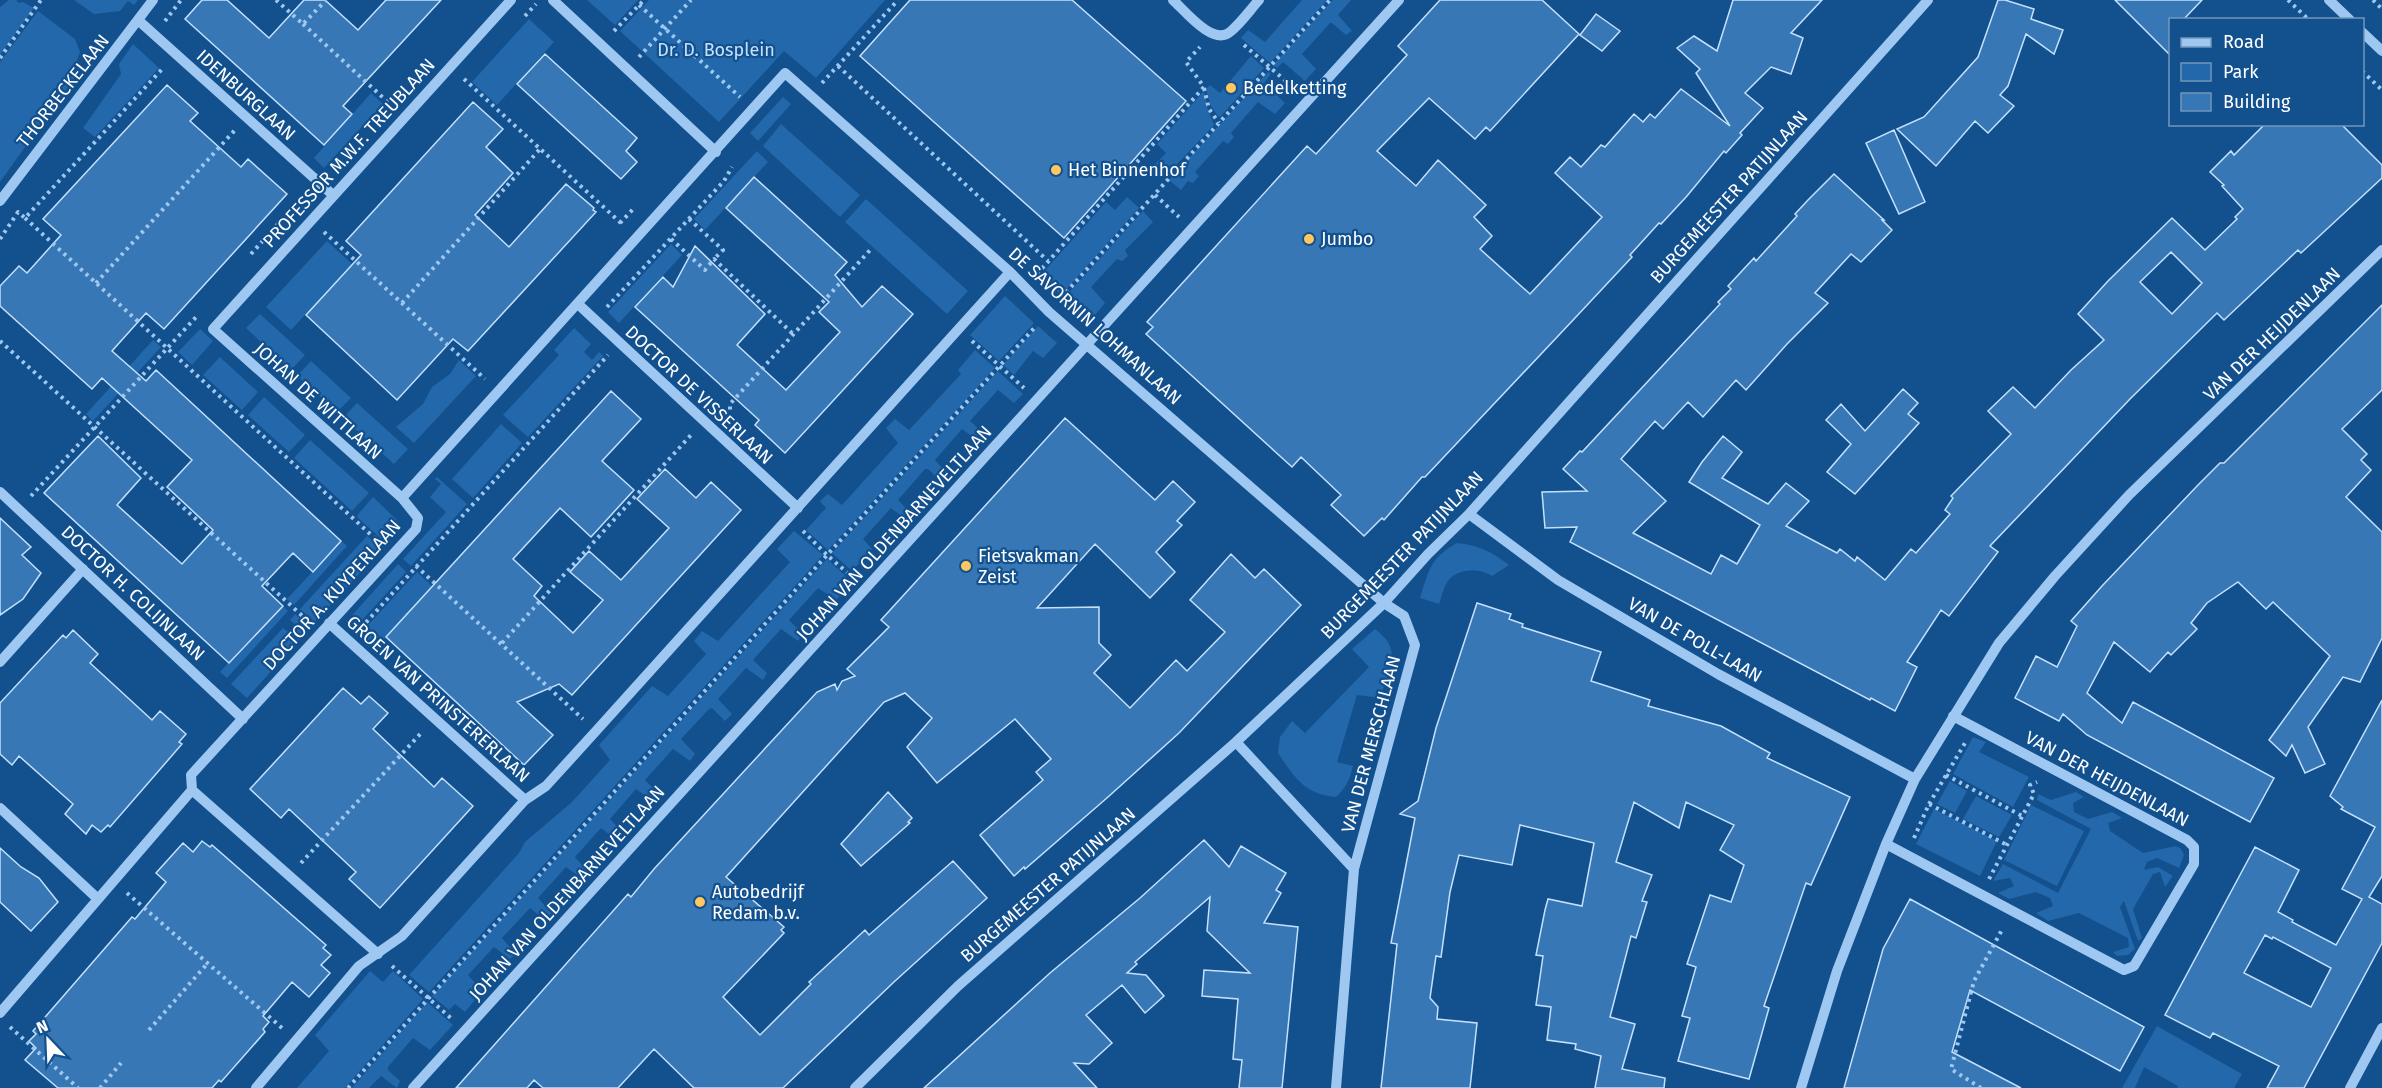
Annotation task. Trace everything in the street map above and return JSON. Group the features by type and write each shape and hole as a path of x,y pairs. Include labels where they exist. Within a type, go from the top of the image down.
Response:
{"street":[{"name":"THORBECKELAAN","path":"0,201 153,0"},
{"name":"PROFESSOR M.W.F. TREUBLAAN","path":"213,328 511,0"},
{"path":"553,0 716,152"},
{"path":"1173,0 1212,35 1220,37 1230,33 1259,0"},
{"name":"JOHAN VAN OLDENBARNEVELTLAAN","path":"414,1088 1038,400 1191,227 1399,0"},
{"name":"BURGEMEESTER PATIJNLAAN","path":"855,1088 958,986 1236,742 1384,603 1468,514 1928,0"},
{"path":"2329,0 2348,18"},
{"name":"IDENBURGLAAN","path":"138,20 333,195"},
{"path":"2364,34 2382,51"},
{"name":"DE SAVORNIN LOHMANLAAN","path":"785,74 1010,272 1049,312 1384,603"},
{"name":"DOCTOR A. KUYPERLAAN","path":"0,1012 192,790 191,775 416,529 418,518 402,498 579,305 785,74"},
{"name":"VAN DER HEIJDENLAAN","path":"1801,1088 1837,971 1886,844 1915,779 1999,643 2121,503 2382,250"},
{"path":"256,1088 359,966 402,936 525,800 546,786 1010,272"},
{"name":"DOCTOR DE VISSERLAAN","path":"579,305 798,508"},
{"name":"JOHAN DE WITTLAAN","path":"213,328 402,498"},
{"name":"DOCTOR H. COLIJNLAAN","path":"0,492 243,719"},
{"name":"VAN DE POLL-LAAN","path":"1468,514 1558,580 1718,674 1915,779"},
{"path":"0,662 83,568"},
{"name":"VAN DER MERSCHLAAN","path":"1336,1088 1354,869 1415,645 1404,616 1384,603"},
{"name":"GROEN VAN PRINSTERERLAAN","path":"329,623 525,800"},
{"name":"VAN DER HEIJDENLAAN","path":"1886,844 2124,970 2134,966 2194,864 2194,847 2187,840 1953,716"},
{"name":"VAN DER MERSCHLAAN","path":"1236,742 1354,869"},
{"path":"192,790 378,954"},
{"path":"0,808 98,899"},
{"path":"2350,1088 2382,1028"}],"path":[{"path":"0,58 41,0"},
{"path":"163,24 181,0"},
{"path":"276,0 404,117"},
{"path":"303,24 326,0"},
{"path":"601,45 644,0"},
{"path":"627,69 691,0"},
{"path":"809,96 898,0"},
{"path":"2288,0 2306,18"},
{"path":"2373,0 2382,9"},
{"path":"639,5 744,101"},
{"path":"1230,33 1308,99"},
{"path":"1212,35 1186,62 1204,87 1209,109 1219,123"},
{"path":"25,218 176,54"},
{"path":"838,66 1048,261"},
{"path":"450,68 638,239"},
{"path":"2364,73 2382,90"},
{"path":"1010,272 1032,280 1204,87"},
{"path":"96,283 246,117"},
{"path":"402,303 540,149"},
{"path":"595,321 724,181 732,167"},
{"path":"1155,195 1191,227"},
{"path":"0,239 18,212 411,572"},
{"path":"310,219 499,392"},
{"path":"671,239 705,270 723,250 689,219"},
{"path":"716,433 730,418 730,404 871,249"},
{"path":"714,259 793,334"},
{"path":"956,332 970,339 1038,400"},
{"path":"0,341 322,633"},
{"path":"348,642 619,343"},
{"path":"18,510 168,348"},
{"path":"502,643 704,420"},
{"path":"348,1088 827,555 866,589"},
{"path":"416,566 596,731"},
{"path":"289,875 434,718"},
{"path":"1906,854 1929,804 1974,727"},
{"path":"1977,892 1990,878 2034,794 2031,785 2048,778 2054,770"},
{"path":"1946,775 2022,816"},
{"path":"1929,804 2007,845"},
{"path":"113,881 296,1040"},
{"path":"1981,1088 1951,1069 1974,981 2012,911"},
{"path":"378,954 464,1031"},
{"path":"149,1030 207,964"},
{"path":"9,1027 78,1088"},
{"path":"100,1088 122,1063"}],"green space":[{"path":"9,0 23,2 34,8 0,55 0,7"},
{"path":"74,0 138,0 134,5 128,1 120,11 94,14"},
{"path":"587,0 638,0 615,25"},
{"name":"Dr. D. Bosplein","path":"649,0 885,0 816,78 784,51 719,122 620,31"},
{"path":"1302,0 1327,0 1270,63 1241,38 1248,30 1265,42"},
{"path":"1333,0 1351,0 1338,15 1352,31 1346,35 1330,23 1302,54 1316,69 1305,81 1283,62 1277,68 1273,65"},
{"path":"38,11 75,39 80,52 77,60 83,66 0,182 0,62"},
{"path":"529,19 554,42 497,105 472,82"},
{"path":"133,44 159,68 95,137 83,128 121,74 119,64"},
{"path":"1251,56 1264,68 1220,117 1218,116 1211,106 1206,89 1210,85 1220,93"},
{"path":"1268,72 1271,74 1264,83 1285,103 1275,114 1258,102 1231,133 1234,137 1228,144 1223,141 1195,172 1199,176 1193,183 1188,181 1181,190 1169,180"},
{"path":"1204,91 1214,125 1166,176 1154,165 1166,153 1157,144"},
{"path":"371,93 383,104 324,168 314,158"},
{"path":"783,97 791,104 758,141 750,133"},
{"path":"781,124 860,195 840,217 763,146"},
{"path":"757,151 768,162 705,230 694,219"},
{"path":"1127,197 1139,208 1061,295 1040,276 1106,202 1115,210"},
{"path":"866,199 968,291 947,314 845,222"},
{"path":"1143,211 1153,222 1125,250 1128,256 1122,261 1117,259 1091,287 1105,303 1090,321 1064,298"},
{"path":"327,241 352,264 291,330 266,307"},
{"path":"671,244 682,255 619,323 608,312"},
{"path":"1005,296 1034,323 999,361 970,335"},
{"path":"260,314 305,355 291,370 246,328"},
{"path":"1038,326 1057,343 1043,358 1033,351 1014,375 1003,365"},
{"path":"574,328 591,344 584,352 592,360 599,352 603,356 528,437 503,415 559,355 554,350"},
{"path":"200,329 213,341 192,365 178,352"},
{"path":"153,340 161,347 93,421 86,414"},
{"path":"975,350 995,368 828,550 806,530 826,508 820,501 828,494 842,505 898,443 886,428 895,419 909,430 961,374 958,370"},
{"path":"220,357 258,392 242,410 203,375"},
{"path":"459,360 476,376 414,443 396,427 423,404 432,387 450,374"},
{"path":"311,361 351,398 337,412 297,376"},
{"path":"998,371 1023,394 1014,403 998,390 970,421 984,434 980,442 962,429 935,460 949,475 941,481 925,469 898,500 912,514 908,521 891,508 863,539 872,549 852,571 832,553"},
{"path":"264,397 305,435 289,452 248,415"},
{"path":"357,403 408,449 394,464 343,418"},
{"path":"501,424 522,443 473,498 452,479"},
{"path":"310,440 369,493 352,511 294,458"},
{"path":"437,477 467,504 411,566 403,559 446,512 430,497 441,484 435,479"},
{"path":"373,497 397,520 383,535 390,541 387,544 357,517"},
{"path":"794,531 823,555 429,992 409,975 519,853 525,842 572,802 610,760 599,745 652,686 668,696 706,654 694,641 702,631 718,641 790,562 777,549"},
{"path":"367,536 382,549 315,622 300,609"},
{"path":"341,541 347,546 294,605 287,599"},
{"path":"1457,543 1485,550 1509,565 1492,576 1475,571 1457,574 1446,583 1439,604 1420,598 1436,560"},
{"path":"827,559 852,582 836,600 818,588 789,620 803,634 798,641 781,629 753,660 767,673 763,680 746,668 718,699 732,714 725,721 712,708 709,709 681,739 695,754 690,761 673,749 645,780 659,794 654,802 636,789 610,819 624,834 618,841 601,828 575,857 588,872 583,879 566,867 538,898 552,913 545,920 530,908 502,938 516,954 510,959 494,947 468,975 482,991 465,1012 455,1004 449,1010 432,996"},
{"path":"398,564 406,572 354,629 346,622"},
{"path":"417,572 432,586 375,649 359,635"},
{"path":"282,605 288,611 227,678 220,672"},
{"path":"295,614 304,622 305,620 310,628 247,698 231,684 283,628 292,635 299,628 290,620"},
{"path":"1375,629 1384,637 1392,653 1390,669 1380,698 1357,695 1337,762 1353,766 1349,779 1336,797 1325,795 1308,788 1295,777 1278,753 1280,737 1292,721 1305,733 1369,667 1352,649"},
{"path":"1973,737 1986,742 1979,752 2029,777 2013,807 1953,774"},
{"path":"1950,781 1967,791 1955,813 1937,804"},
{"path":"2076,792 2084,797 2073,803 2074,812 2088,819 2112,812 2122,818 2108,823 2110,831 2143,853 2176,846 2184,855 2179,868 2157,858 2147,862 2144,870 2158,867 2173,876 2165,887 2160,872 2153,874 2133,909 2142,938 2138,941 2124,901 2120,907 2135,949 2128,955 2117,956 2113,952 2129,947 2128,938 2079,913 2048,921 2036,913 2053,906 2050,898 2036,892 2009,899 1998,893 2014,886 2010,878 1993,881 2003,864 2058,893 2091,829 2037,800 2038,794 2051,800"},
{"path":"1976,796 2012,815 1999,837 1963,819"},
{"path":"2031,805 2084,831 2057,886 2004,860"},
{"path":"1934,809 1997,841 1980,876 1916,844"},
{"path":"370,971 383,982 393,971 423,999 345,1088 297,1088 329,1051 315,1035"},
{"path":"427,1002 453,1025 430,1050 413,1038 388,1067 388,1070 400,1081 397,1088 381,1076 369,1088 352,1088"},
{"path":"2157,1026 2242,1074 2234,1088 2177,1088 2178,1086 2144,1067 2135,1088 2122,1088"}],"building":[{"path":"202,0 227,0 269,38 304,0 325,0 358,30 386,0 441,0 343,106 352,114 324,145 185,19"},
{"name":"Het Binnenhof","path":"910,0 1072,0 1186,101 1064,238 860,56"},
{"path":"1440,0 1542,0 1579,34 1490,131 1486,127 1475,139 1429,98 1377,151 1416,186 1438,160 1486,205 1474,217 1492,236 1480,249 1530,294 1602,217 1555,173 1570,157 1581,167 1601,145 1605,147 1634,114 1643,122 1650,114 1655,118 1681,89 1730,126 1696,73 1700,69 1677,48 1694,36 1717,51 1733,0 1822,0 1791,33 1803,38 1791,74 1771,67 1745,93 1763,108 1740,133 1742,135 1726,153 1724,151 1687,196 1661,224 1659,223 1630,255 1632,257 1575,318 1425,477 1422,477 1384,520 1382,518 1364,536 1331,505 1341,495 1301,457 1292,467 1146,334 1153,327 1147,322 1307,146 1316,154 1407,55 1398,46"},
{"path":"1998,0 2034,9 2031,19 2063,30 2054,54 2026,34 2008,86 2000,95 2014,106 1988,133 1975,121 1936,166 1897,129 1924,117 1978,57"},
{"path":"2115,0 2202,0 2185,18 2169,18 2169,54"},
{"path":"1596,14 1620,31 1602,51 1580,35"},
{"path":"545,54 637,138 626,151 637,162 621,179 517,84"},
{"path":"167,85 198,113 190,121 241,167 248,159 287,194 164,329 146,313 112,351 146,381 156,370 341,541 313,572 293,553 262,586 283,606 229,663 44,493 98,436 141,478 117,505 182,564 213,530 167,487 192,460 102,378 92,389 0,306 0,286 19,266 27,273 61,235 43,219"},
{"path":"473,102 503,129 486,147 513,173 475,215 509,247 566,184 596,212 468,351 453,339 397,400 306,315 361,255 346,241"},
{"path":"2263,126 2343,126 2382,165 2382,178 2301,253 2298,250 2224,320 2217,313 2130,399 1990,546 1998,552 1949,616 1941,610 1907,662 1917,667 1895,711 1570,542 1577,527 1545,528 1542,492 1587,491 1563,469 1580,451 1582,452 1720,304 1718,302 1731,289 1728,286 1754,258 1756,261 1797,216 1795,214 1834,174 1892,230 1861,262 1851,254 1815,293 1828,303 1746,390 1736,380 1703,417 1688,402 1663,429 1655,421 1621,459 1666,501 1633,533 1711,574 1721,555 1737,564 1760,525 1689,482 1723,436 1742,452 1722,478 1768,504 1786,483 1809,501 1786,526 1837,553 1840,549 1855,561 1857,557 1885,580 1911,549 1916,553 1950,514 1945,510 1953,498 1951,496 2011,434 1988,411 2013,387 2035,408 2104,340 2078,314 2108,281 2172,218 2205,250 2237,219 2235,217 2243,209 2210,172 2231,151 2234,155","holes":["2171,252 2202,283 2172,314 2140,282"]},
{"path":"1894,130 1925,202 1899,214 1866,143"},
{"path":"754,177 847,262 835,275 862,307 882,286 913,314 785,453 755,425 759,420 635,307 663,277 673,287 695,246 765,314 737,345 786,390 840,332 819,312 829,302 726,208"},
{"path":"2382,305 2382,390 2342,429 2367,454 2361,460 2371,470 2346,497 2382,532 2382,638 2360,682 2343,677 2308,727 2325,764 2305,773 2292,745 2286,756 2269,740 2330,656 2273,602 2266,609 2238,582 2207,603 2191,623 2197,629 2171,655 2168,652 2150,672 2114,642 2087,693 2122,723 2133,702 2274,778 2250,822 2087,735 2063,714 2059,721 2015,698 2036,656 2057,667 2077,626 2071,621 2102,586 2198,485 2220,463 2224,463"},
{"path":"1903,389 1918,403 1908,414 1919,423 1855,494 1827,472 1851,444 1826,420 1841,404 1865,431"},
{"path":"611,391 641,419 602,461 634,490 591,537 560,508 513,559 542,586 534,596 573,633 603,600 570,572 589,551 621,580 669,528 637,499 665,469 696,498 711,482 741,510 572,695 559,684 517,702 553,735 524,765 386,637"},
{"path":"1065,418 1155,500 1173,481 1195,502 1177,521 1182,525 1156,552 1175,572 1150,598 1095,544 1037,608 1099,607 1099,643 1111,655 1094,673 1130,708 1176,660 1187,671 1225,632 1190,600 1231,554 1255,578 1264,569 1301,605 1179,733 1025,869 1024,867 1014,876 980,835 1043,780 1036,772 1051,759 1015,719 937,783 907,747 932,718 905,693 884,702 726,877 784,927 781,930 784,933 723,997 760,1035 811,984 809,982 865,930 869,935 953,861 987,898 895,981 783,1088 694,1088 654,1049 618,1088 543,1088 534,1080 527,1088 456,1088 628,894 631,897 817,692 835,684 837,690 842,681 855,676 847,669 889,627 881,620"},
{"path":"0,518 31,547 22,555 41,573 23,599 0,615"},
{"path":"1477,603 1511,614 1509,619 1523,624 1522,627 1601,652 1591,681 1650,700 1648,706 1721,726 1770,753 1767,758 1850,797 1811,885 1806,883 1764,1006 1769,1008 1749,1079 1678,1061 1690,1018 1682,1016 1696,967 1687,964 1710,895 1731,902 1744,865 1720,850 1734,825 1686,802 1679,828 1634,802 1616,862 1652,875 1642,901 1647,902 1636,938 1631,936 1610,1017 1635,1024 1622,1069 1665,1078 1664,1088 1595,1088 1601,1056 1575,1049 1576,1044 1547,1040 1551,1007 1536,1005 1543,956 1536,955 1545,910 1548,899 1582,906 1594,843 1520,825 1512,865 1459,855 1450,892 1441,957 1436,956 1430,998 1438,1007 1437,1019 1477,1023 1470,1088 1381,1088 1397,944 1391,943 1415,818 1400,814 1418,801 1436,728"},
{"path":"73,630 98,654 90,663 152,720 160,711 186,734 179,742 182,744 110,827 108,825 101,832 92,825 86,834 65,814 73,804 19,756 12,765 0,754 0,703 63,635 66,638"},
{"path":"343,688 361,704 369,696 388,713 373,729 434,787 442,778 473,806 380,908 349,879 356,872 289,809 281,818 250,789"},
{"path":"2382,700 2382,876 2369,897 2382,904 2382,943 2304,1088 2267,1088 2279,1066 2213,1033 2210,1038 2165,1015 2255,847 2299,870 2278,912 2336,945 2362,899 2342,889 2375,827 2341,809 2343,807 2330,796","holes":["2265,935 2272,939 2273,937 2331,968 2311,1007 2244,973"]},
{"path":"888,792 912,818 908,822 910,823 861,866 841,844"},
{"path":"1204,840 1229,867 1241,846 1286,873 1276,890 1281,893 1264,923 1298,927 1282,1088 1239,1088 1242,1060 1233,1059 1238,999 1202,996 1204,970 1250,973 1207,931 1210,897 1135,962 1137,964 1127,973 1146,975 1164,996 1145,1013 1122,985 1086,1015 1112,1043 1089,1064 1074,1063 1097,1088 924,1088 1050,973 1140,898"},
{"path":"202,841 210,847 212,845 326,945 323,948 331,955 321,965 330,973 309,997 292,982 263,1016 269,1022 263,1029 265,1032 221,1082 219,1080 212,1088 58,1088 25,1060 36,1048 29,1041 36,1034 33,1031 132,917 135,919 166,882 156,873 183,843 193,852"},
{"path":"0,848 21,867 39,878 58,902 31,931 0,902"},
{"path":"1910,899 2144,1027 2120,1071 1970,990 1952,1052 2021,1088 1844,1088 1883,949"}],"place":[{"name":"Bedelketting","path":"1231,88"},
{"name":"Het Binnenhof","path":"1056,170"},
{"name":"Jumbo","path":"1309,239"},
{"name":"Fietsvakman Zeist","path":"966,566"},
{"name":"Autobedrijf Redam b.v.","path":"700,902"}]}
